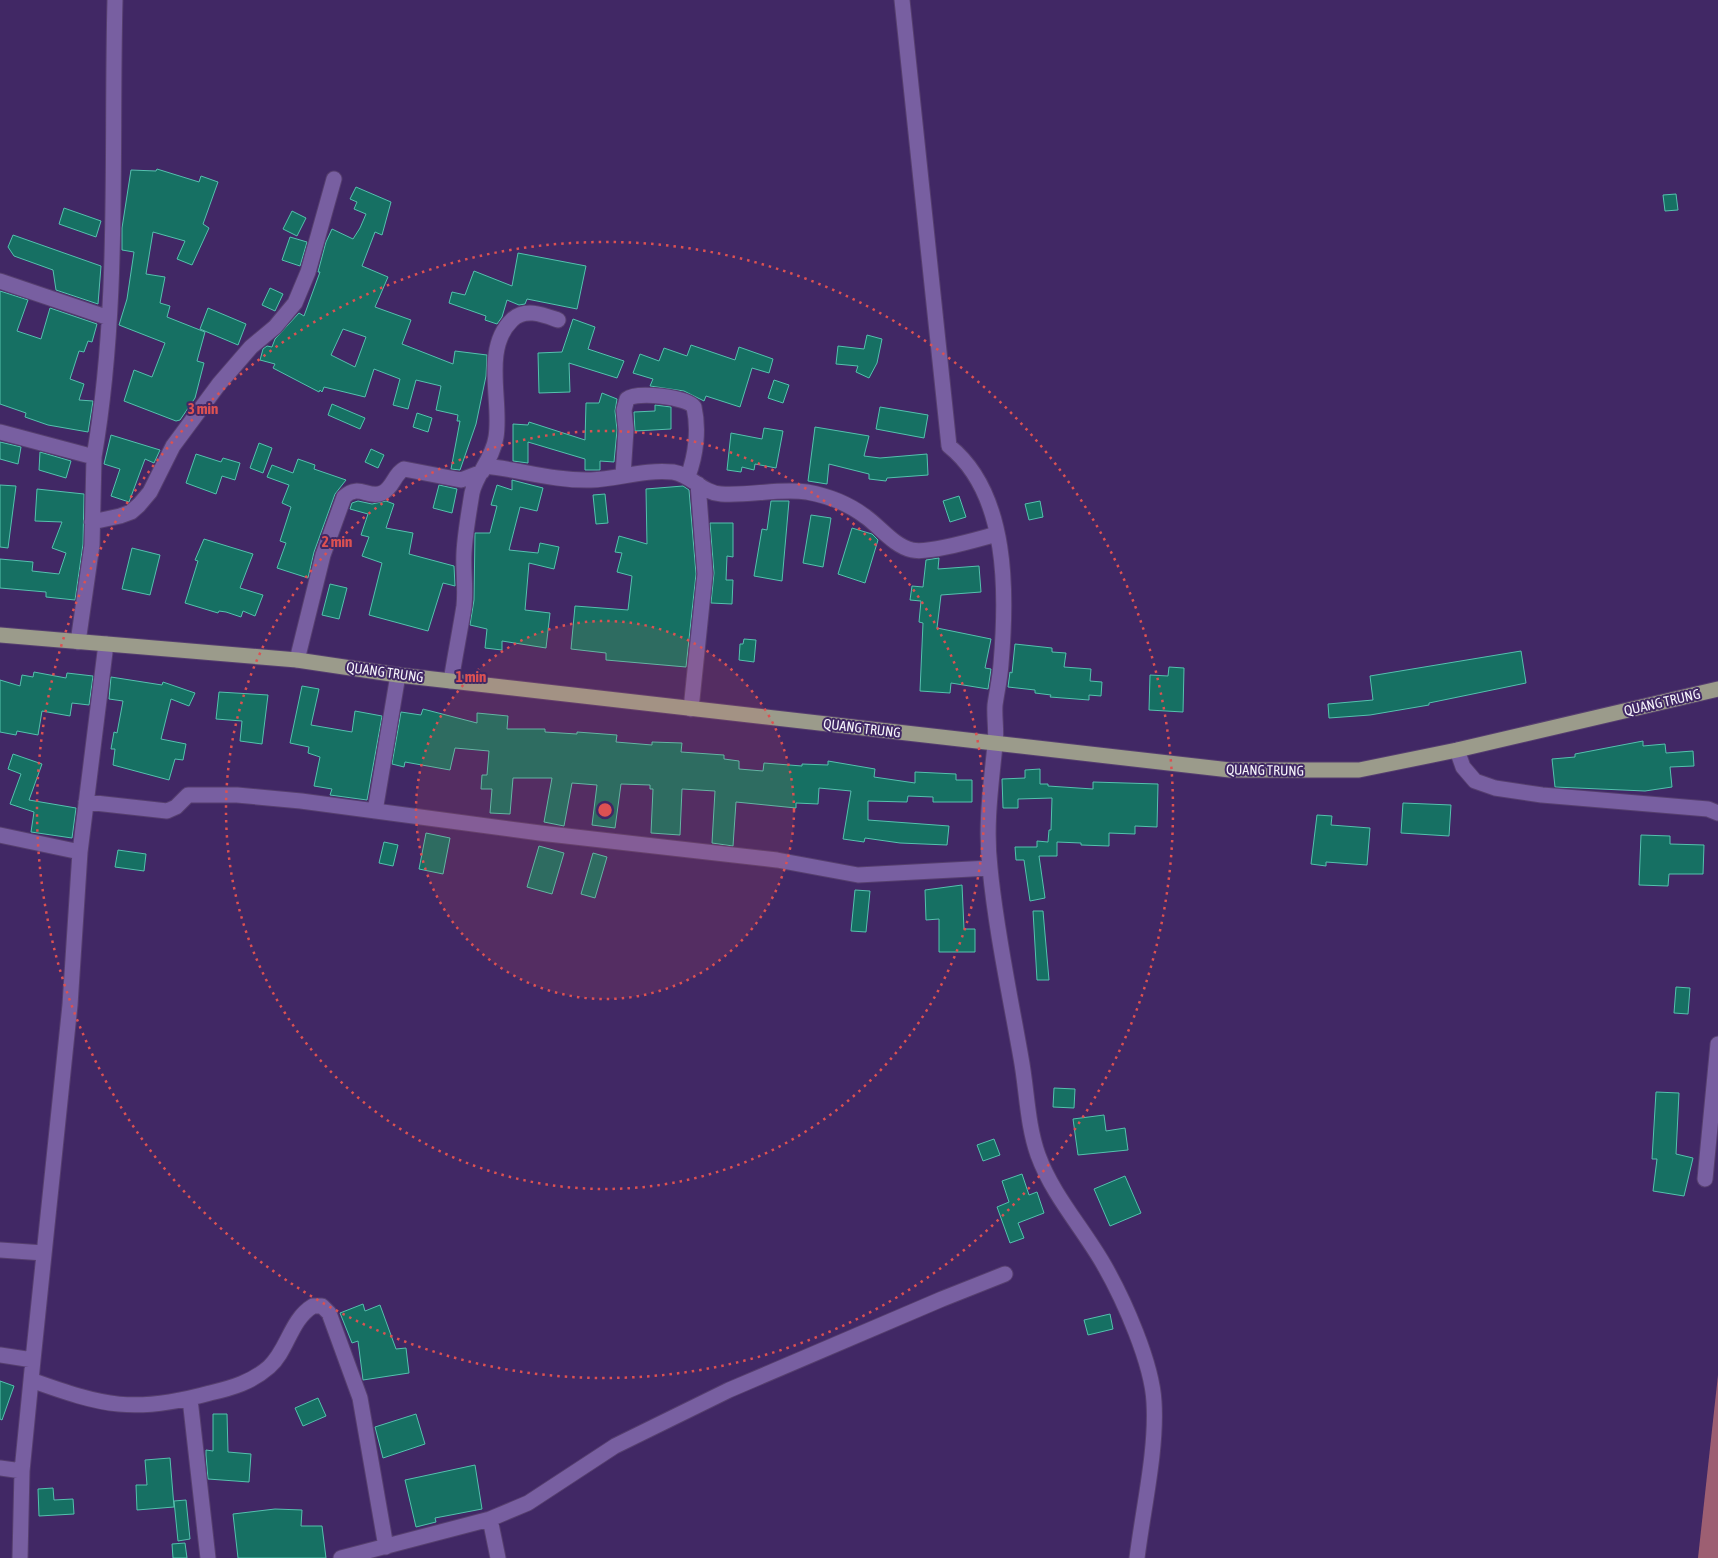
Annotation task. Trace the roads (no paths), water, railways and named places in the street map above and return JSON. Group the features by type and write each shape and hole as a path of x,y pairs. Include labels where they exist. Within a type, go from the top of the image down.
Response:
{"main road":[{"name":"QUANG TRUNG","path":"0,636 297,660 398,675 1230,770 1359,770 1457,750 1718,689"}],"street":[{"path":"78,642 92,545 94,457 103,397 109,318 114,178 115,0"},
{"path":"902,0 949,446 965,460 979,480 997,534 1004,579 1001,665 995,705 996,744 989,801 990,868 1029,1117 1039,1157 1066,1208 1104,1266 1124,1305 1151,1379 1155,1420 1137,1558"},
{"path":"92,522 120,516 131,512 139,505 150,492 174,446 218,384 250,347 275,327 295,303 308,272 334,179"},
{"path":"0,281 109,318"},
{"path":"451,681 464,606 464,554 473,490 496,439 495,372 498,347 504,330 517,316 528,312 558,320"},
{"path":"623,475 626,430 625,404 630,396 640,395 684,400 694,407 697,430 693,480 705,574 691,708"},
{"path":"0,432 94,457"},
{"path":"297,660 331,530 344,497 350,491 357,490 382,493 388,490 404,469 461,480 484,469 575,480 593,480 650,471 693,480 718,494 788,491 828,497 848,505 900,545 911,550 924,550 997,534"},
{"path":"20,1558 22,1471 70,1005 80,852 106,644"},
{"path":"375,811 398,675"},
{"path":"1457,750 1463,767 1475,781 1495,788 1542,795 1708,809 1718,813"},
{"path":"86,802 167,811 176,807 188,795 214,793 301,801 540,833 767,859 858,875 990,868"},
{"path":"0,835 80,852"},
{"path":"1704,1178 1718,1044"},
{"path":"0,1250 44,1253"},
{"path":"341,1558 386,1548 490,1519 528,1504 615,1446 729,1390 1005,1274"},
{"path":"31,1380 82,1398 124,1406 146,1406 190,1399 236,1386 261,1374 280,1354 300,1317 313,1306 322,1306 326,1310 360,1398 386,1548"},
{"path":"0,1355 33,1360"},
{"path":"190,1399 208,1558"},
{"path":"0,1468 22,1471"},
{"path":"490,1519 498,1558"}]}
